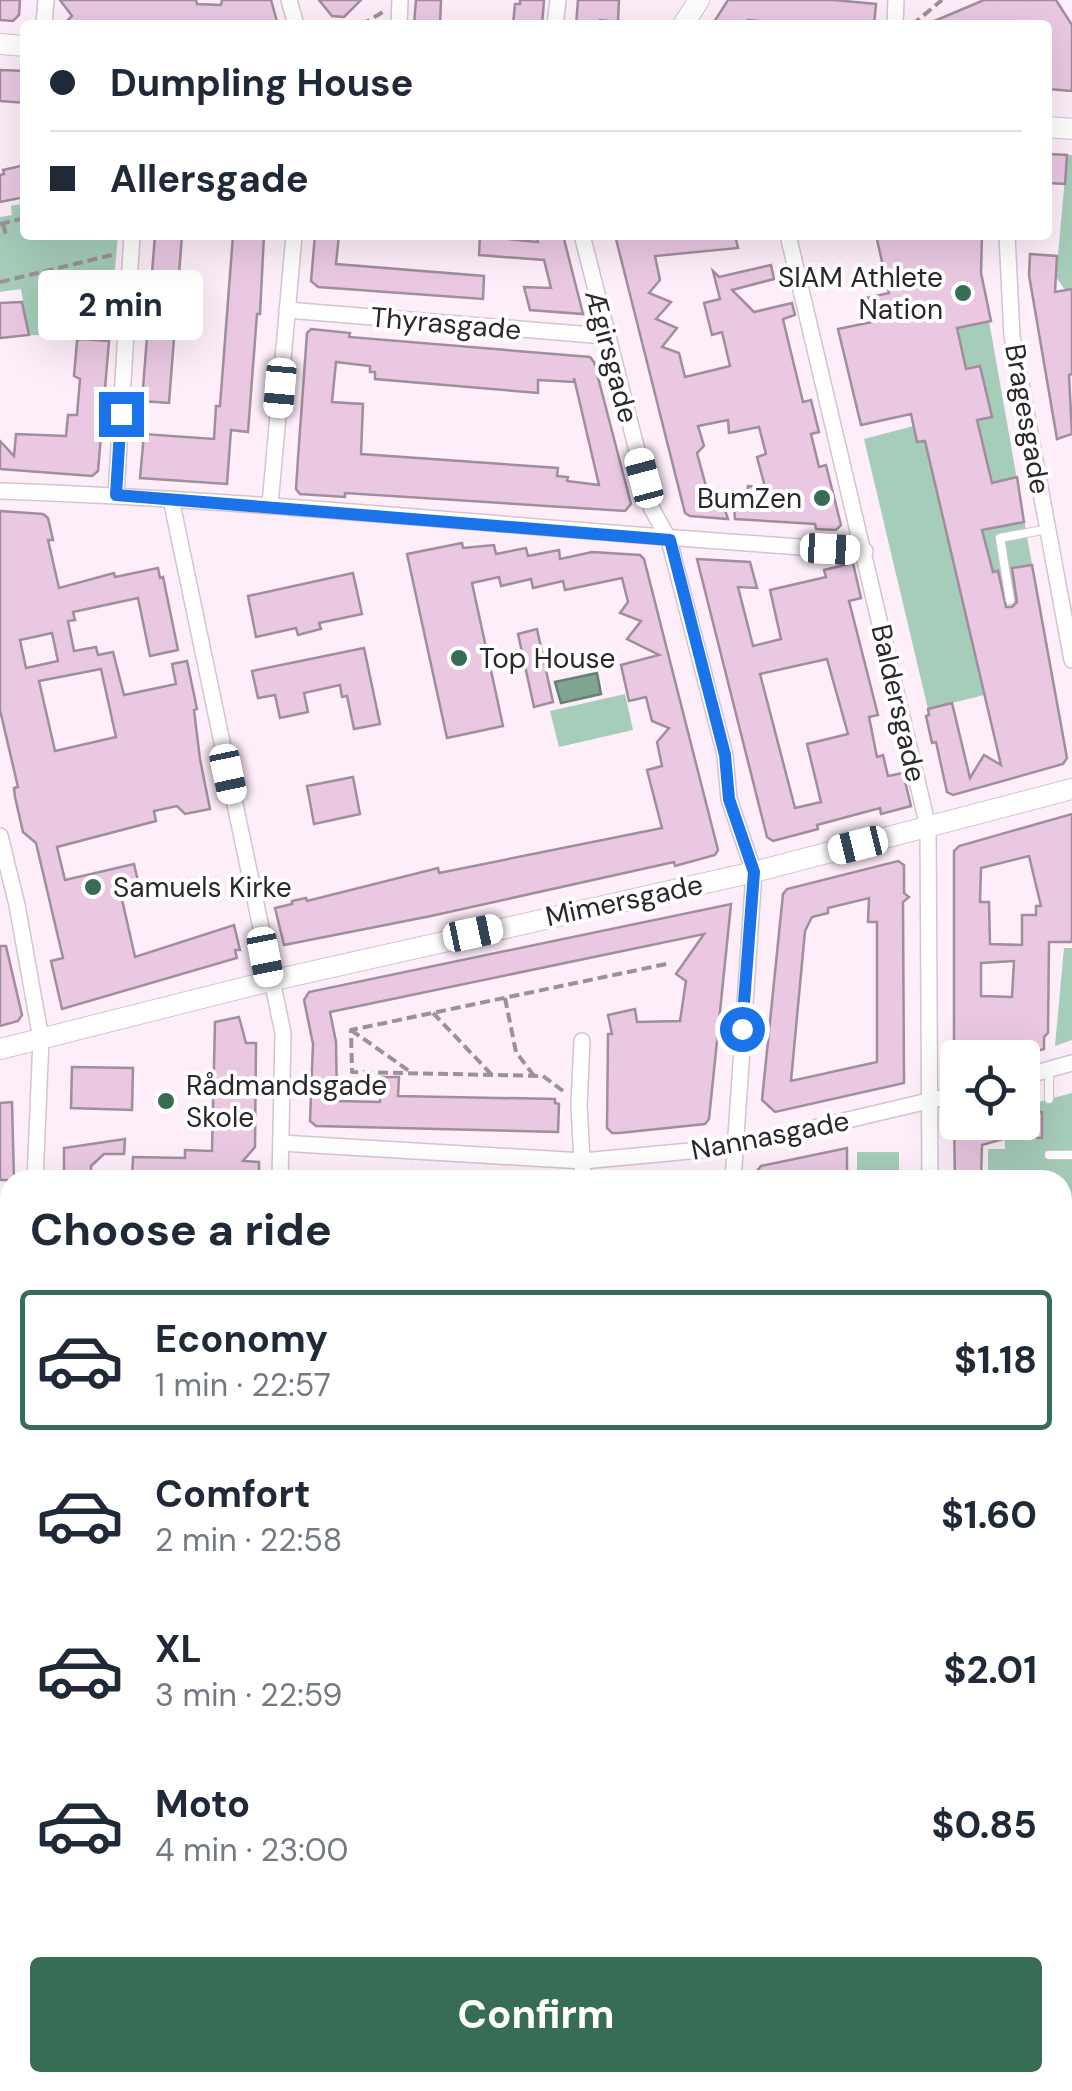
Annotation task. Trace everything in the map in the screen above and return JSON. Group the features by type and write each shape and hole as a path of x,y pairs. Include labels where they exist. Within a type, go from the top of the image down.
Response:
{"street":[{"path":"270,505 294,240"},
{"name":"Ægirsgade","path":"583,240 652,509 670,540 725,755 729,799 754,872 733,1170"},
{"name":"Baldersgade","path":"789,240 928,827 930,1170"},
{"name":"Bragesgade","path":"1007,240 1012,336 1072,660"},
{"path":"116,495 131,243"},
{"name":"Thyrasgade","path":"287,310 605,336"},
{"path":"0,491 270,505 670,540 865,551"},
{"path":"171,499 282,1033 280,1170"},
{"name":"Mimersgade","path":"0,1049 270,980 754,872 1072,788"},
{"path":"0,836 8,907 40,1039 35,1170"},
{"path":"582,1041 583,1170"},
{"path":"1040,1072 1072,1063"},
{"name":"Nannasgade","path":"281,1143 583,1161 734,1147 940,1099"}],"lane":[{"path":"1010,600 1000,538 1048,528"},
{"path":"1049,1070 1049,1099"},
{"path":"1049,1155 1072,1155"}],"path":[{"path":"369,20 400,0"},
{"path":"918,20 942,0"},
{"path":"1,222 6,235"},
{"path":"0,282 58,268 131,243"},
{"path":"56,260 58,268"},
{"path":"352,1030 672,963"},
{"path":"505,998 516,1052 534,1076"},
{"path":"432,1013 492,1075"},
{"path":"352,1030 352,1072 544,1076 580,1105"},
{"path":"352,1030 412,1073"}],"shaded area":[{"path":"1067,155 1072,155 1072,289 1065,290 1056,277"},
{"path":"20,204 20,240 118,240 109,335 29,335 21,289 0,292 0,217 12,215 11,206"},
{"path":"884,269 981,276 1038,598 998,606 990,719 984,695 928,709 864,439 921,424"},
{"path":"597,673 601,694 561,703 555,682"},
{"path":"625,694 633,730 559,747 550,711"},
{"path":"1064,948 1072,948 1072,1040 1055,1046"},
{"path":"1072,1093 1072,1170 988,1170 988,1149 1005,1149 1005,1140 1040,1140 1040,1101"},
{"path":"857,1152 899,1152 899,1170 857,1170"}],"building":[{"path":"0,0 20,0 19,15 13,21 0,20"},
{"path":"60,0 196,0 197,4 221,5 222,0 271,0 277,20 68,20 72,16"},
{"path":"319,0 361,0 344,17 332,16"},
{"path":"416,0 441,0 440,20 414,20"},
{"path":"520,0 544,0 542,20 513,20 515,4 520,4"},
{"path":"578,0 619,0 618,20 576,20"},
{"path":"728,0 876,4 874,20 715,20"},
{"path":"984,0 1056,0 1072,25 1072,91 1052,89 1052,20 937,20"},
{"path":"0,70 20,71 20,103 0,101"},
{"path":"1052,154 1067,155 1065,184 1052,183"},
{"path":"20,166 20,198 0,202 3,170"},
{"path":"155,240 182,240 169,403 142,401"},
{"path":"233,240 264,240 248,432 231,430 227,484 140,478 144,434 214,439 216,406 220,406"},
{"path":"315,240 338,240 336,264 484,276 483,299 318,287 311,281"},
{"path":"480,240 564,240 583,314 530,310 524,287 551,288 544,260 479,255"},
{"path":"616,240 736,240 738,248 655,256 660,280 649,293 671,302 656,319 677,328 662,347 679,353 685,377 730,366 722,332 712,335 704,303 720,299 713,271 719,277 771,265 774,279 732,290 754,312 792,303 795,315 783,319 803,402 811,400 819,432 811,434 819,467 826,465 841,525 836,530 816,529 815,524 735,519 733,493 747,494 748,486 765,487 757,457 766,454 759,427 729,433 728,420 698,426 704,446 697,453 707,490 719,492 728,519 685,513"},
{"path":"877,240 982,240 981,273 991,321 957,328 966,369 980,366 992,417 977,420 992,483 1017,477 1024,522 982,530 993,572 998,571 1006,607 1017,602 1012,568 1032,565 1067,758 1063,764 953,795 947,792 936,742 932,743 928,709 952,703 970,778 984,755 1001,765 925,441 917,442 911,414 861,425 838,329 872,322 867,298 889,293"},
{"path":"1030,254 1057,256 1055,292 1072,289 1072,434 1057,439 1029,275"},
{"path":"22,302 29,335 0,338 0,303"},
{"path":"311,329 350,333 349,337 590,357 631,504 625,511 345,493 345,497 300,494 296,489 307,333","holes":["336,362 370,366 375,379 538,393 538,380 574,382 574,378 599,485 567,481 568,477 557,476 558,468 361,454 363,404 332,402"]},
{"path":"77,341 109,341 98,471 92,476 0,469 0,441 14,456 16,434 66,436 68,415 77,415 80,379 74,376"},
{"path":"0,511 43,514 48,518 53,540 48,540 59,588 114,573 115,577 158,568 178,650 150,656 138,598 73,612 75,620 68,621 74,651 96,647 98,655 113,652 124,695 176,684 172,664 187,661 210,809 185,814 177,806 154,811 156,821 57,847 65,880 134,864 140,890 121,895 135,957 234,925 240,950 235,950 237,958 62,1009 51,961 63,958 36,843 23,832 14,788 18,787 0,710","holes":["52,633 58,661 26,668 20,640","101,669 116,737 55,751 39,681"]},
{"path":"462,543 463,548 494,545 496,554 526,548 528,556 559,550 560,559 592,552 640,555 644,559 718,850 715,855 675,866 674,862 284,945 275,908 292,901 307,901 438,868 439,873 662,828 647,770 662,766 657,742 669,728 652,721 646,697 629,701 621,665 659,655 627,639 641,621 620,613 628,602 622,578 565,590 563,581 533,588 531,579 501,586 499,577 472,583 503,726 447,738 407,554"},
{"path":"697,559 750,562 757,588 738,587 753,646 781,639 770,590 826,577 824,570 853,563 861,598 849,601 878,715 869,717 877,757 883,755 888,776 903,773 911,806 881,814 880,808 773,841 767,837","holes":["827,659 848,734 807,744 821,802 795,808 760,674"]},
{"path":"353,573 362,614 319,623 321,629 298,635 296,628 256,637 248,596"},
{"path":"537,629 553,702 534,707 518,634"},
{"path":"364,648 380,724 354,729 347,696 342,697 340,685 304,693 308,712 280,718 275,695 258,698 252,671"},
{"path":"353,777 360,814 314,824 307,786"},
{"path":"1072,814 1072,942 1049,942 1048,1033 1044,1049 1040,1050 1040,1040 954,1040 954,851 959,846","holes":["1029,856 1041,906 1036,906 1036,915 1022,915 1022,945 990,944 989,902 980,902 981,868","1014,961 1012,997 981,996 981,963"]},
{"path":"898,861 904,865 904,893 909,897 903,902 904,1083 775,1112 762,1100 783,894 787,889","holes":["869,898 868,922 877,922 877,1062 791,1081 805,931 812,917 828,913 828,908"]},
{"path":"731,904 709,1119 705,1124 619,1133 607,1128 608,1034 612,1034 608,1015 635,1009 637,1022 680,1021 686,981 676,974 704,934 330,1012 336,1042 337,1101 380,1102 381,1077 399,1077 398,1096 555,1099 559,1104 558,1132 316,1126 310,1121 313,1044 304,1000 309,992"},
{"path":"0,946 6,946 22,1015 18,1021 0,1026"},
{"path":"239,1017 246,1043 256,1043 255,1147 243,1161 259,1162 259,1170 132,1170 133,1157 185,1158 185,1150 212,1151 215,1022"},
{"path":"72,1067 133,1068 132,1110 71,1108"},
{"path":"12,1102 14,1170 0,1170 0,1103"},
{"path":"125,1139 124,1154 104,1154 91,1170 64,1170 64,1148"},
{"path":"954,1140 1000,1140 982,1145 981,1170 955,1170"},
{"path":"847,1148 847,1170 758,1170 761,1166"}],"place":[{"name":"SIAM Athlete Nation","path":"963,293"},
{"name":"BumZen","path":"822,498"},
{"name":"Top House","path":"459,658"},
{"name":"Samuels Kirke","path":"93,887"},
{"name":"Rådmandsgade Skole","path":"166,1101"}],"route":[{"path":"121,414 116,495 670,540 725,755 729,799 754,872 742,1029"}]}
